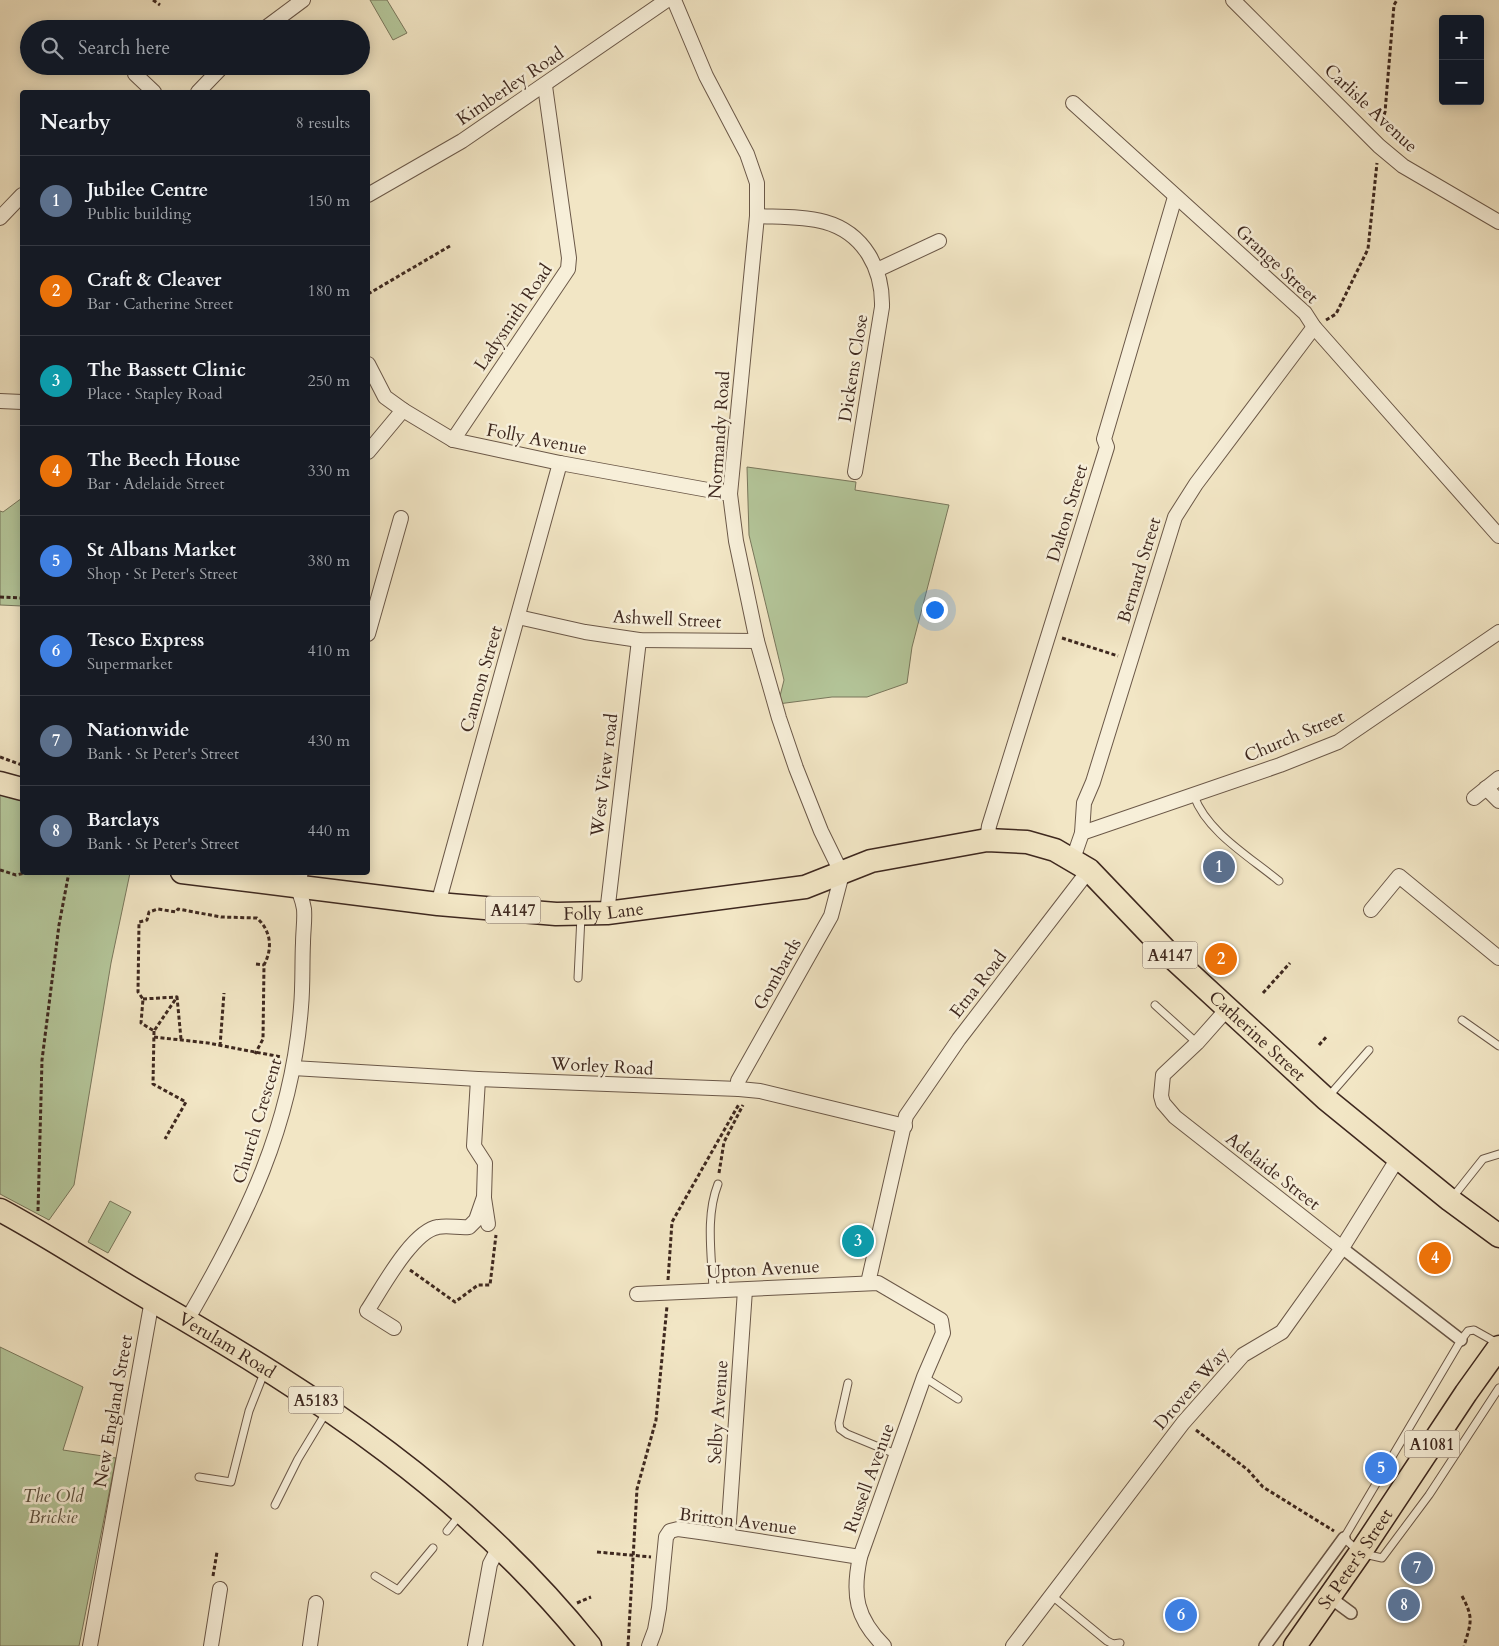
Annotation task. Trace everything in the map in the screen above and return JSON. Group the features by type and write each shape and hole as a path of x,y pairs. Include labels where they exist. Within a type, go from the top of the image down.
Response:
{"main road":[{"path":"0,783 20,788"},
{"name":"Catherine Street","path":"842,874 871,861 987,840 1027,842 1055,850 1081,864 1176,961 1326,1099 1450,1200 1499,1236"},
{"name":"Folly Lane","path":"226,875 299,880 438,904 556,914 607,913 805,887 842,874"},
{"name":"Verulam Road","path":"0,1210 36,1229 266,1368 329,1408 405,1464 462,1512 499,1547 560,1609 590,1646"},
{"name":"St Peter's Street","path":"1295,1646 1328,1596 1352,1546 1499,1346"}],"street":[{"path":"276,20 303,0"},
{"name":"Kimberley Road","path":"370,194 462,141 545,86 667,0"},
{"name":"Normandy Road","path":"674,0 706,76 747,154 757,183 757,216 730,494 736,541 757,641 796,768 821,831 842,874"},
{"name":"Carlisle Avenue","path":"1233,0 1379,146 1403,166 1499,222"},
{"path":"136,75 152,90"},
{"path":"200,90 215,75"},
{"name":"Ladysmith Road","path":"453,440 568,269 569,258 545,86"},
{"name":"Grange Street","path":"1073,103 1305,313 1314,327 1499,536"},
{"name":"Dalton Street","path":"987,840 989,826 1107,447 1104,438 1175,196"},
{"path":"0,218 20,197"},
{"name":"Dickens Close","path":"757,216 812,219 838,227 860,243 877,270 882,294 882,307 855,472"},
{"path":"877,270 939,241"},
{"name":"Bernard Street","path":"1081,864 1084,803 1093,782 1175,517 1196,484 1314,327"},
{"name":"Folly Avenue","path":"370,368 385,397 453,440 560,463 730,494"},
{"path":"0,401 20,402"},
{"path":"370,450 403,410"},
{"name":"Cannon Street","path":"438,904 560,463"},
{"path":"370,627 401,518"},
{"name":"Ashwell Street","path":"518,617 585,632 639,640 757,641"},
{"name":"Church Street","path":"1082,833 1194,796 1338,742 1499,632"},
{"name":"West View road","path":"607,913 639,640"},
{"path":"1474,798 1499,778"},
{"path":"1486,788 1499,801"},
{"name":"Etna Road","path":"868,1283 906,1116 1081,864"},
{"name":"Gombards","path":"739,1094 738,1081 832,916 842,874"},
{"path":"1371,910 1399,876 1499,958"},
{"name":"Church Crescent","path":"187,1320 229,1248 252,1199 274,1141 295,1064 301,1005 304,909 299,880"},
{"name":"Adelaide Street","path":"1228,1008 1197,1043 1163,1075 1160,1092 1163,1104 1175,1117 1461,1340"},
{"name":"Worley Road","path":"295,1064 478,1079 739,1094 760,1091 904,1126"},
{"path":"478,1079 474,1146 485,1163 484,1197 488,1224"},
{"name":"Drovers Way","path":"1012,1646 1183,1423 1243,1355 1282,1332 1342,1248 1398,1158"},
{"path":"394,1328 367,1311 400,1262 426,1231 438,1227 469,1227 476,1220 484,1197"},
{"name":"Upton Avenue","path":"637,1294 878,1283 942,1320"},
{"name":"Selby Avenue","path":"728,1536 745,1290"},
{"name":"New England Street","path":"90,1646 152,1300"},
{"name":"Russell Avenue","path":"884,1646 872,1634 861,1615 856,1598 855,1579 860,1557 898,1455 924,1377 943,1333 942,1320"},
{"name":"Britton Avenue","path":"649,1646 656,1630 660,1608 666,1534 672,1530 728,1536 860,1557"},
{"path":"1264,1646 1352,1546"},
{"path":"475,1646 490,1564 499,1547"},
{"path":"211,1646 220,1589"},
{"path":"1328,1596 1351,1613"},
{"path":"310,1646 316,1603"}],"lane":[{"path":"1194,796 1198,807 1214,826 1279,880"},
{"path":"578,978 581,913"},
{"path":"1155,1005 1197,1043"},
{"path":"1462,1020 1499,1046"},
{"path":"1326,1099 1368,1050"},
{"path":"1450,1200 1483,1159 1499,1154"},
{"path":"713,1291 710,1215 712,1200 718,1184"},
{"path":"1499,1346 1480,1331 1474,1330 1468,1331 1461,1340 1352,1546 1382,1558 1430,1495 1499,1388"},
{"path":"200,1477 231,1482 249,1411 266,1368"},
{"path":"924,1377 958,1399"},
{"path":"848,1382 839,1423 840,1428 847,1434 898,1455"},
{"path":"275,1504 298,1458 329,1408"},
{"path":"447,1531 462,1512"},
{"path":"375,1576 398,1590 433,1548"},
{"path":"1051,1595 1107,1640 1113,1644 1120,1643"}],"path":[{"path":"154,0 160,5"},
{"path":"1314,327 1336,314 1368,249 1380,127 1385,112 1394,5 1398,0"},
{"path":"370,293 450,246"},
{"path":"0,597 20,598"},
{"path":"1049,634 1130,660"},
{"path":"0,757 20,764"},
{"path":"0,870 16,875 20,874"},
{"path":"36,1229 40,1200 42,1060 59,925 68,875"},
{"path":"154,1031 141,1023 143,999 138,992 137,941 139,922 147,920 149,912 158,909 176,912 178,909 221,917 257,918 264,924 269,936 269,955 264,965 263,1039 255,1054"},
{"path":"1263,993 1290,963"},
{"path":"256,964 264,965"},
{"path":"220,1046 224,993"},
{"path":"143,999 177,997"},
{"path":"165,1139 186,1102 153,1084 154,1031 177,997"},
{"path":"177,997 181,1039"},
{"path":"1319,1045 1327,1036"},
{"path":"154,1037 181,1039 220,1046 295,1064"},
{"path":"628,1646 637,1489 656,1420 668,1292 672,1222 739,1094 745,1101 724,1142 718,1184"},
{"path":"400,1262 455,1302 478,1285 490,1285 497,1232 488,1224"},
{"path":"1183,1423 1190,1426 1248,1470 1263,1487 1352,1546"},
{"path":"217,1552 212,1580 220,1589"},
{"path":"597,1552 664,1559"},
{"path":"1462,1596 1470,1610 1472,1621 1464,1646"}],"green space":[{"path":"370,0 387,0 407,33 393,40"},
{"path":"747,467 856,482 855,490 949,505 912,647 907,683 867,697 832,697 778,704 784,680 749,535"},
{"path":"20,499 20,606 0,605 0,511 3,512"},
{"path":"0,785 20,790 20,875 130,875 111,963 74,1185 49,1220 0,1194"},
{"path":"110,1201 131,1212 108,1253 88,1242"},
{"name":"The Old Brickie","path":"0,1347 83,1387 63,1450 116,1458 79,1646 0,1646"}],"place":[{"name":"Jubilee Centre","path":"1219,867"},
{"name":"Craft & Cleaver","path":"1221,959"},
{"name":"The Bassett Clinic","path":"858,1241"},
{"name":"The Beech House","path":"1435,1258"},
{"name":"St Albans Market","path":"1381,1468"},
{"name":"Nationwide","path":"1417,1568"},
{"name":"Barclays","path":"1404,1605"},
{"name":"Tesco Express","path":"1181,1615"}]}
